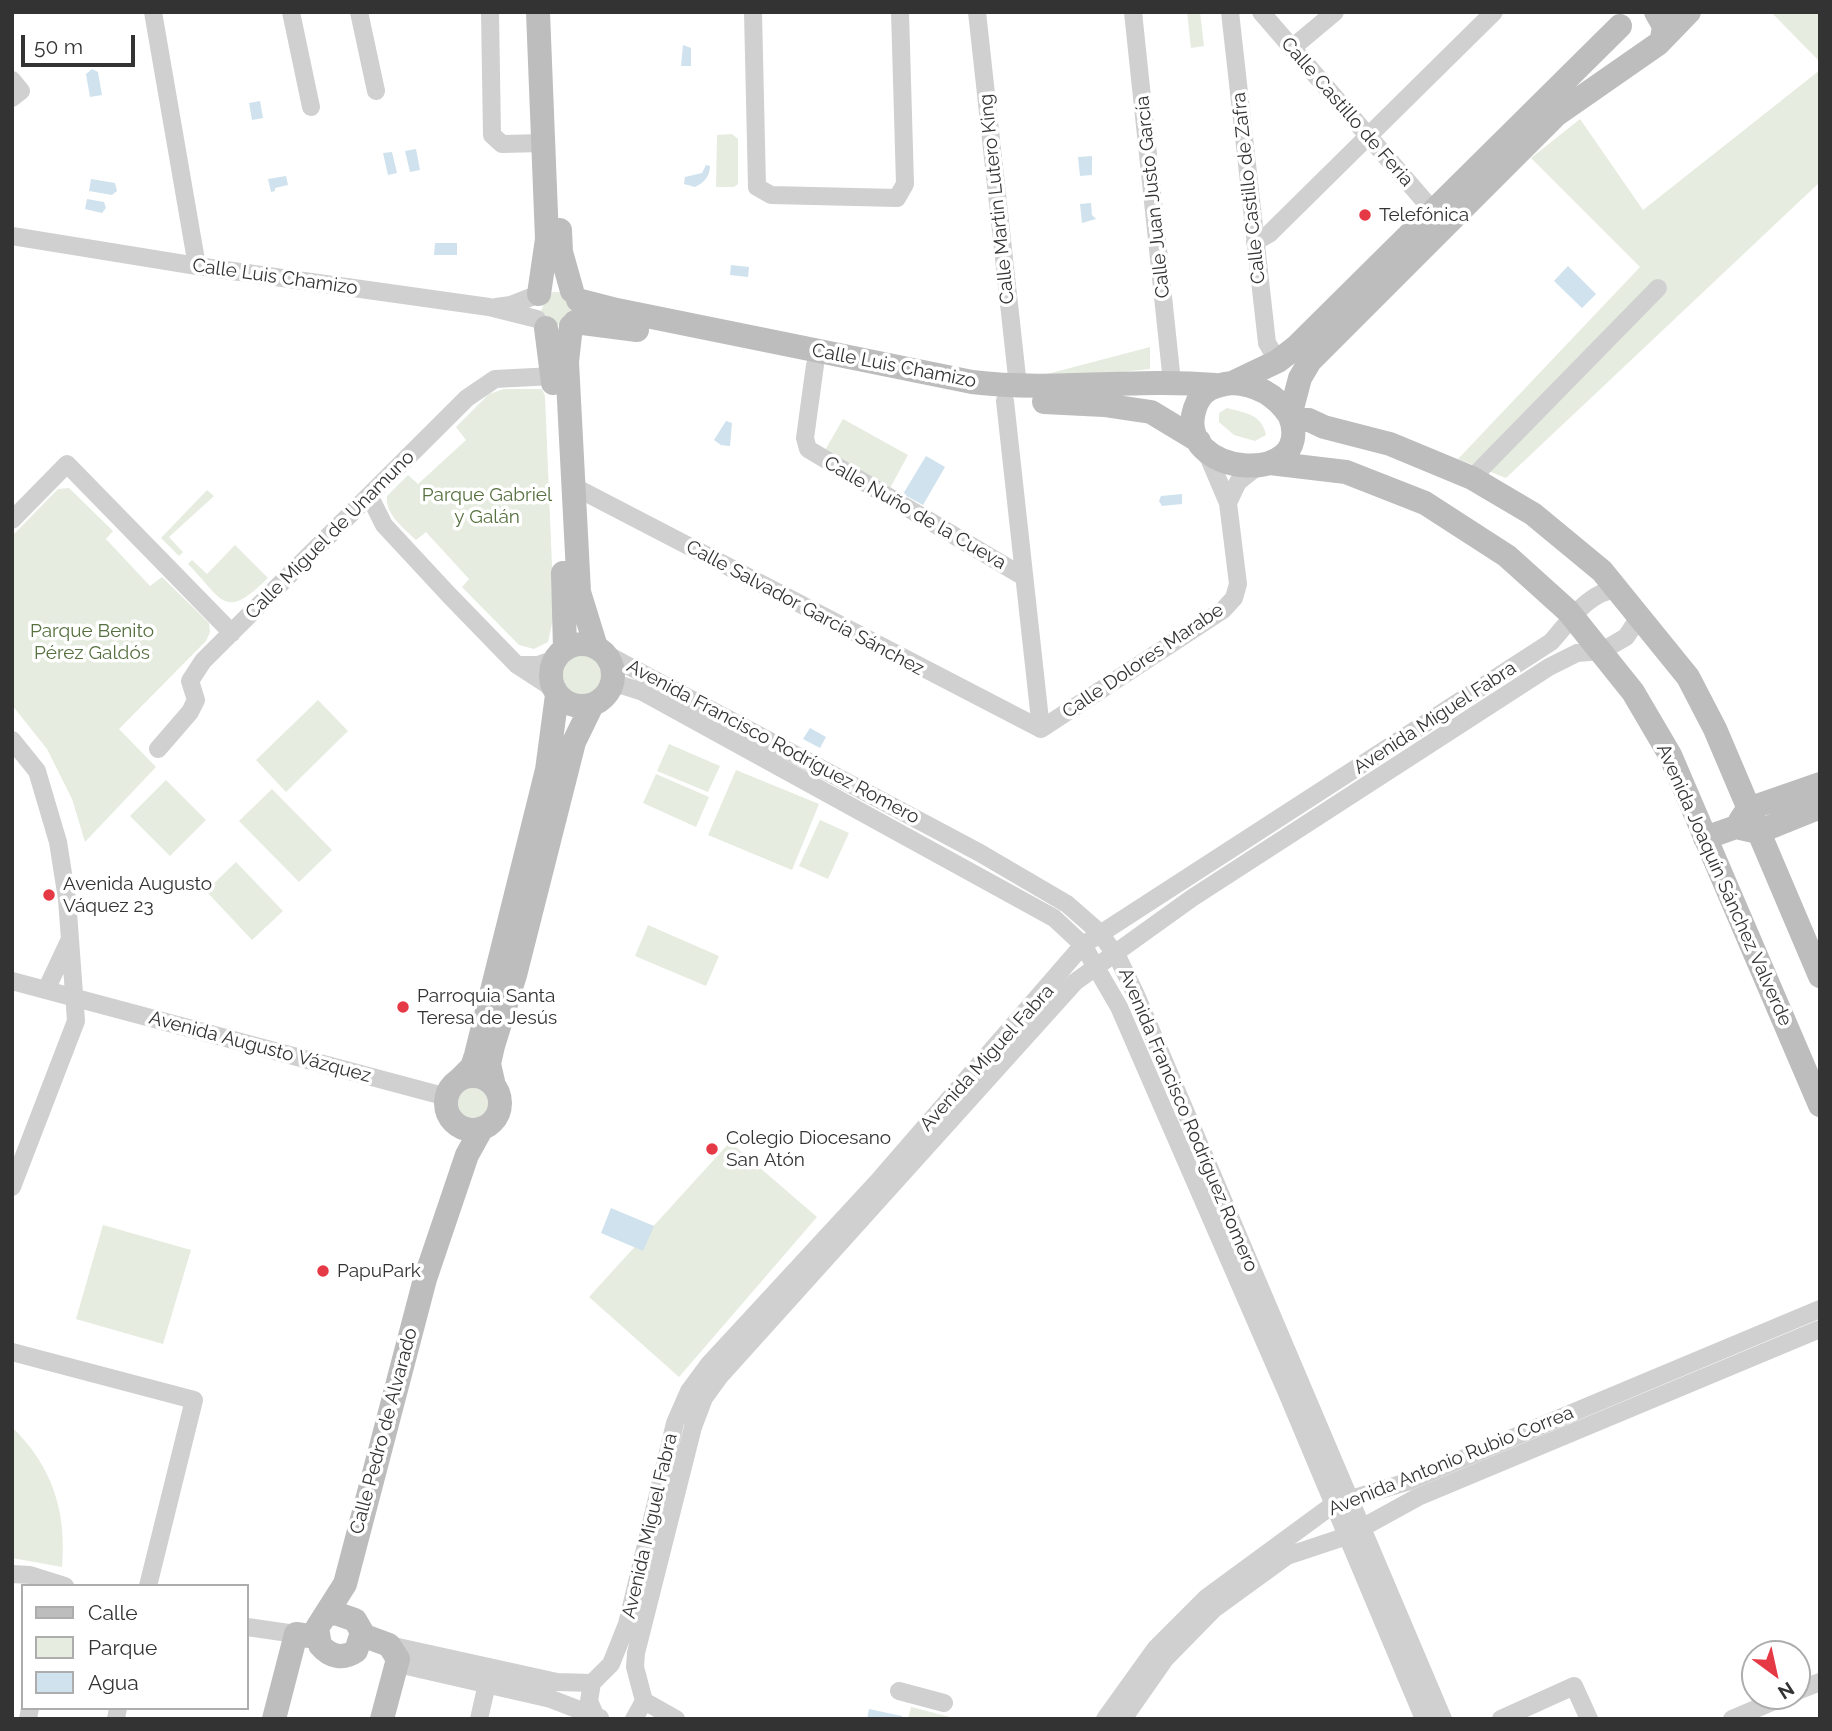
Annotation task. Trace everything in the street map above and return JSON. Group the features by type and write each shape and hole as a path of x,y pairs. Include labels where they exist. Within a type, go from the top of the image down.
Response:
{"main road":[{"path":"538,12 547,239 539,294"},
{"path":"452,1098 467,1129 482,1128 494,1120 499,1106 489,1064 515,975 574,742 614,670 601,650 579,592 563,314 552,12"},
{"path":"1655,45 1664,26 1656,12"},
{"path":"1621,18 1433,212 1278,361 1202,394 1194,410 1193,426 1201,444 1229,464 1264,465 1289,446 1297,418 1300,378 1310,361 1556,115 1655,45 1689,12"},
{"path":"1621,18 1627,46 1655,45"},
{"path":"452,1098 477,1055 547,770 556,692 551,671 560,654 553,376 563,314 555,286 539,294"},
{"name":"Calle Luis Chamizo","path":"563,314 617,310 972,382 1011,393 1172,382 1224,384"},
{"name":"Calle Luis Chamizo","path":"563,314 815,365 1151,412 1201,444"},
{"path":"1224,384 1250,385 1266,391 1297,418 1390,444 1472,478 1533,514 1576,546 1618,589 1688,677 1715,729 1749,822 1771,860 1820,976"},
{"name":"Avenida Joaquín Sánchez Valverde","path":"1264,465 1346,472 1424,503 1507,555 1574,618 1633,692 1670,755 1820,1105"},
{"path":"560,654 582,644 601,650"},
{"path":"556,692 574,705 601,697"},
{"path":"1705,838 1749,822 1820,785"},
{"path":"1749,822 1820,808"},
{"path":"1771,860 1779,832 1820,808"},
{"path":"452,1098 474,1076 494,1086"},
{"name":"Calle Pedro de Alvarado","path":"274,1719 313,1628 345,1584 425,1279 451,1150 452,1098"},
{"name":"Calle Pedro de Alvarado","path":"425,1279 467,1155 482,1128"},
{"path":"345,1584 358,1635"},
{"path":"358,1635 337,1656 324,1650 313,1628 335,1613 358,1635 398,1664 382,1719"}],"street":[{"path":"153,12 197,266"},
{"path":"291,12 312,107"},
{"path":"359,12 376,91"},
{"path":"490,12 492,135 502,144 543,143"},
{"path":"753,12 757,187 771,195 897,198 905,184 900,12"},
{"name":"Calle Martin Lutero King","path":"977,12 1011,393 1024,577 1041,729"},
{"name":"Calle Juan Justo García","path":"1133,12 1172,382"},
{"name":"Calle Castillo de Zafra","path":"1230,12 1267,343 1278,361"},
{"name":"Calle Castillo de Feria","path":"1261,12 1433,212"},
{"path":"1292,48 1335,12"},
{"path":"1255,242 1269,234 1494,12"},
{"path":"12,80 21,91 12,99"},
{"name":"Calle Luis Chamizo","path":"12,236 197,266 489,307 563,314"},
{"path":"1472,478 1658,288"},
{"path":"489,307 511,305 539,294"},
{"name":"Calle Nuño de la Cueva","path":"815,365 805,438 808,449 1024,577"},
{"name":"Calle Miguel de Unamuno","path":"158,749 190,712 196,700 190,681 203,661 370,497 459,405 484,385 508,377 553,376"},
{"name":"Calle Dolores Marabe","path":"1041,729 1223,610 1234,598 1238,584 1228,503 1201,444"},
{"path":"12,520 67,464 232,633"},
{"path":"1228,503 1238,482 1264,465"},
{"name":"Calle Salvador García Sánchez","path":"571,485 1041,729"},
{"path":"370,497 384,525 517,665 556,692"},
{"path":"350,517 384,525"},
{"name":"Avenida Miguel Fabra","path":"597,1680 618,1650 627,1624 675,1423 689,1391 709,1364 889,1168 1083,945 1099,932 1140,910 1551,642 1590,598 1602,590 1618,589"},
{"name":"Avenida Miguel Fabra","path":"642,1694 635,1667 642,1620 692,1427 704,1398 720,1376 1075,982 1192,898 1549,667 1577,653 1602,651 1626,637 1636,622 1634,608"},
{"name":"Avenida Francisco Rodríguez Romero","path":"601,650 980,853 1067,904 1099,932 1114,952 1136,995 1342,1502"},
{"path":"517,665 538,665 560,654"},
{"name":"Avenida Francisco Rodríguez Romero","path":"601,697 621,685 643,692 1054,918 1083,945 1119,1007 1355,1532 1443,1719"},
{"path":"12,740 37,771 47,796 62,862 76,1021 12,1187"},
{"path":"47,988 70,938"},
{"name":"Avenida Augusto Vázquez","path":"12,981 75,995 142,1016 452,1098"},
{"name":"Avenida Antonio Rubio Correa","path":"1242,1579 1318,1515 1342,1502 1432,1472 1820,1308"},
{"name":"Avenida Antonio Rubio Correa","path":"1115,1717 1156,1648 1206,1598 1287,1556 1355,1532 1418,1497 1820,1329"},
{"path":"12,1352 194,1400 148,1584"},
{"path":"1374,1493 1383,1504 1384,1517"},
{"path":"1318,1515 1319,1530 1326,1543"},
{"name":"Avenida Francisco Rodríguez Romero","path":"1355,1532 1424,1719"},
{"path":"12,1574 52,1584"},
{"path":"248,1627 313,1628"},
{"path":"398,1664 489,1675 601,1718"},
{"path":"398,1664 557,1682 597,1680 619,1674 676,1719"},
{"path":"479,1719 489,1675"},
{"path":"597,1680 589,1701 601,1718"},
{"path":"1501,1719 1574,1686 1589,1719"},
{"path":"899,1691 944,1703"},
{"path":"634,1719 642,1694"},
{"path":"1731,1719 1753,1710"}],"green space":[{"path":"1187,12 1200,12 1204,46 1191,48"},
{"path":"1771,12 1820,12 1820,62"},
{"path":"1820,70 1820,182 1506,478 1458,459 1640,267 1531,158 1580,119 1643,210"},
{"path":"732,134 738,139 738,184 734,187 716,187 717,135"},
{"path":"561,292 574,312 560,325 554,324 541,311 548,294"},
{"path":"1150,347 1150,369 1036,381 1032,378"},
{"name":"Parque Gabriel y Galán","path":"504,389 542,389 545,396 554,615 548,642 534,649 519,645 462,587 469,579 426,532 416,540 396,521 387,503 387,496 408,475 418,484 466,440 456,427 489,394"},
{"path":"1227,408 1257,419 1266,435 1255,441 1234,435 1219,422 1219,413"},
{"path":"843,419 908,455 890,488 824,452"},
{"name":"Parque Benito Pérez Galdós","path":"69,488 113,531 106,539 150,586 162,577 209,623 210,632 206,641 119,729 156,767 85,842 72,799 47,749 12,705 12,536 58,489"},
{"path":"207,490 214,496 169,537 183,552 179,556 161,538"},
{"path":"235,545 268,578 242,599 233,602 218,596 188,564 192,560 207,574"},
{"path":"583,655 597,661 603,675 597,689 583,695 569,689 563,675 569,661"},
{"path":"318,700 348,731 286,792 256,760"},
{"path":"669,744 720,766 708,792 657,771"},
{"path":"736,770 819,804 792,870 708,835"},
{"path":"656,774 709,797 696,827 643,803"},
{"path":"166,780 206,820 170,856 130,816"},
{"path":"272,789 332,850 299,882 239,821"},
{"path":"820,820 849,833 828,879 799,866"},
{"path":"236,862 283,911 252,940 206,891"},
{"path":"648,925 719,956 706,986 635,956"},
{"path":"473,1088 484,1092 488,1103 484,1114 473,1118 462,1114 458,1103 462,1092"},
{"path":"730,1142 817,1217 679,1377 589,1297"},
{"path":"103,1225 191,1250 163,1344 76,1319"},
{"path":"12,1427 37,1457 54,1491 62,1527 62,1567 12,1558"},
{"path":"911,1707 958,1719 908,1719"}],"water":[{"path":"683,45 691,48 691,66 681,66"},
{"path":"92,69 98,72 102,95 90,97 86,74"},
{"path":"260,101 263,118 252,120 249,103"},
{"path":"416,149 420,170 410,172 405,151"},
{"path":"392,152 397,173 388,175 383,153"},
{"path":"1092,156 1092,175 1080,176 1078,157"},
{"path":"706,165 710,166 710,170 704,181 695,187 684,184 685,177 702,173"},
{"path":"286,176 288,185 275,188 275,191 271,192 268,179"},
{"path":"91,179 115,183 117,191 112,195 89,191"},
{"path":"87,199 104,202 106,208 102,213 85,209"},
{"path":"1091,203 1092,215 1096,219 1082,223 1080,204"},
{"path":"435,243 457,243 457,255 434,255"},
{"path":"731,265 749,267 748,277 730,275"},
{"path":"1568,266 1596,294 1582,308 1554,281"},
{"path":"726,421 732,423 730,446 721,445 714,440"},
{"path":"926,456 945,467 923,505 903,494"},
{"path":"1182,494 1182,504 1162,506 1159,501 1161,496"},
{"path":"810,728 826,737 820,748 803,739"},
{"path":"611,1208 654,1226 643,1251 601,1233"},
{"path":"869,1709 902,1716 902,1719 867,1719"}],"place":[{"name":"Telefónica","path":"1365,215"},
{"name":"Avenida Augusto Váquez 23","path":"49,895"},
{"name":"Parroquia Santa Teresa de Jesús","path":"403,1007"},
{"name":"Colegio Diocesano San Atón","path":"712,1149"},
{"name":"PapuPark","path":"323,1271"}]}
